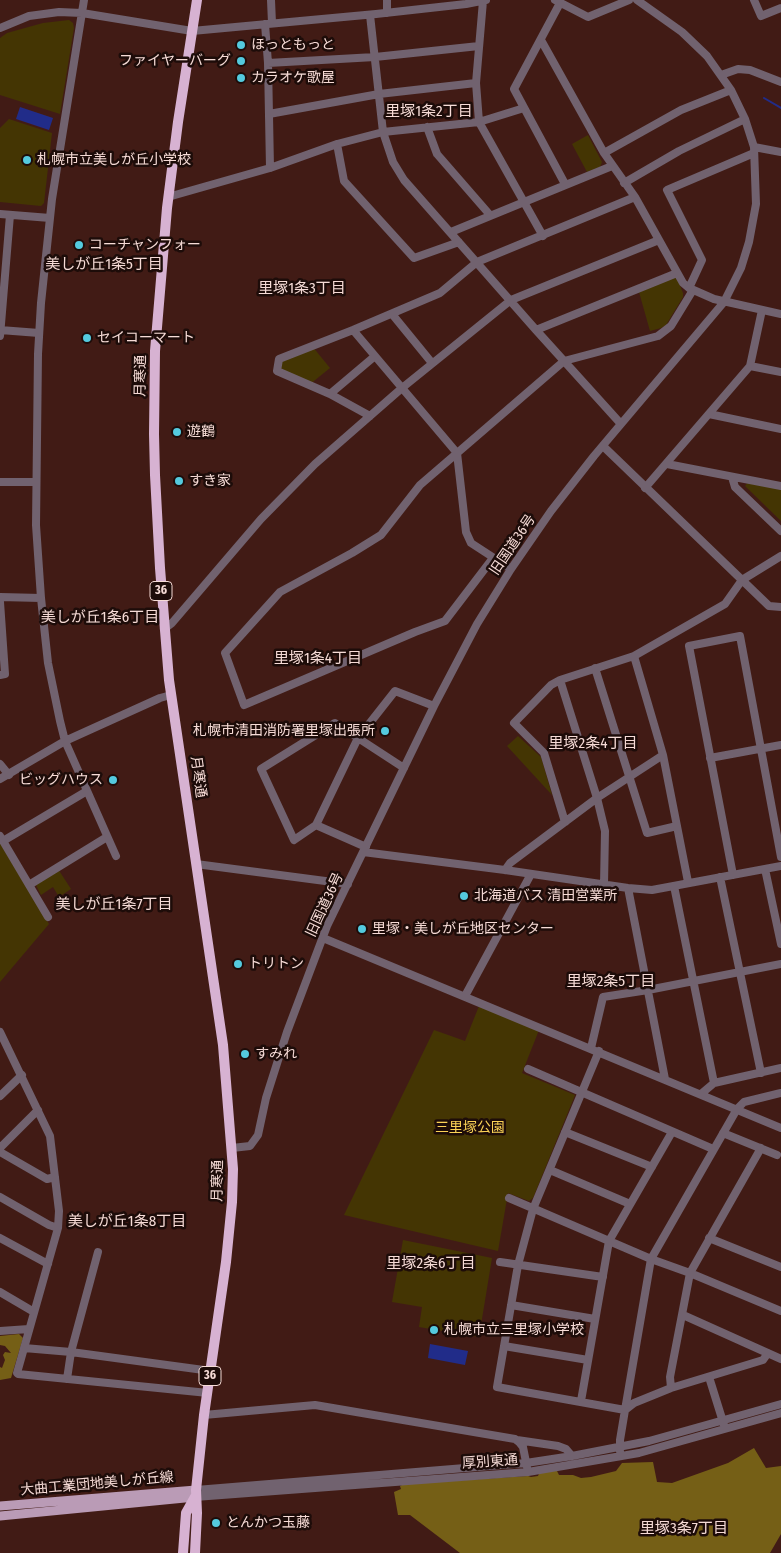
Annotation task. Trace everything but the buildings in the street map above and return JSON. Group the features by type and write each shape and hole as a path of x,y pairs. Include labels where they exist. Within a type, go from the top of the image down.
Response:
{"highway":[{"name":"月寒通","path":"195,1553 197,1514 195,1494 204,1415 222,1297 231,1210 232,1148 223,1046 171,695 164,629 155,475 155,351 168,196 197,0"},
{"name":"月寒通","path":"183,1553 186,1513 195,1494"}],"main road":[{"name":"大曲工業団地美しが丘線","path":"0,1506 195,1494"},
{"name":"大曲工業団地美しが丘線","path":"0,1516 195,1494"}],"street":[{"path":"84,0 50,218 38,354 36,525 48,663 65,741 116,856"},
{"path":"270,168 268,24 271,0"},
{"path":"387,0 388,13"},
{"path":"565,184 514,89 542,40 557,2 588,16 629,0"},
{"name":"旧国道36号","path":"232,1148 250,1146 258,1135 266,1098 286,1032 323,938 434,706 477,624 511,569 557,503 724,302 741,268 752,230 756,204 754,150 745,120 731,90 702,51 682,32 637,0"},
{"path":"754,0 761,16 781,8"},
{"path":"0,28 29,16 59,12 82,13 192,31 370,15 484,1 476,82 479,122 543,236"},
{"path":"370,15 383,132 392,162 404,180 621,424"},
{"path":"542,40 604,153 635,197 677,273 691,289 724,302 781,314"},
{"path":"268,63 375,57 480,46"},
{"path":"721,75 738,69 750,70 781,82"},
{"path":"269,114 379,94 476,82"},
{"path":"604,153 680,110 731,90"},
{"path":"168,196 270,168 337,144 383,132 479,122 524,108"},
{"path":"624,183 679,151 745,120"},
{"path":"427,127 437,154 490,215"},
{"path":"337,144 344,181 414,258 459,242"},
{"path":"493,558 445,621 244,705 225,654 280,592 346,557 382,535 420,485 564,361 658,336 671,326 691,289 702,260 666,190 754,150 781,152"},
{"path":"451,232 612,166"},
{"path":"370,416 330,394 277,371 279,358 353,330 440,293 477,262 635,197"},
{"path":"0,214 50,218"},
{"path":"0,336 3,254 10,215"},
{"path":"164,629 172,623 268,512 315,464 402,388 510,300 659,240"},
{"path":"536,330 677,273"},
{"path":"645,488 750,366 762,310"},
{"path":"392,314 432,363"},
{"path":"0,330 40,333"},
{"path":"353,330 457,453 466,532 471,543 511,569"},
{"path":"330,394 375,356"},
{"path":"750,366 781,372"},
{"path":"709,414 781,429"},
{"path":"603,446 768,606 781,607"},
{"path":"667,464 781,486"},
{"path":"732,477 734,487 781,531"},
{"path":"0,482 36,482"},
{"path":"565,822 544,752 514,723 550,685 634,656 725,604 742,580 781,556"},
{"path":"0,597 41,598"},
{"path":"0,602 1,636 6,674 0,675"},
{"path":"733,874 689,646 740,636 781,857"},
{"path":"634,656 664,756 688,882"},
{"path":"595,668 647,833 677,826"},
{"path":"560,680 597,798 605,832 604,885"},
{"path":"404,768 358,738 335,724 261,769 294,840 316,825 358,738 395,691 434,706"},
{"path":"0,780 65,741 160,698 171,695"},
{"path":"710,758 781,744"},
{"path":"505,870 510,863 597,798 664,756"},
{"path":"0,764 9,775"},
{"path":"48,917 1,838 86,791"},
{"path":"316,825 364,849 628,888 652,890 781,866"},
{"path":"29,885 107,836"},
{"path":"196,864 348,884"},
{"path":"765,869 780,938"},
{"path":"465,996 532,874"},
{"path":"720,877 761,1073"},
{"path":"674,886 714,1083"},
{"path":"628,888 665,1079"},
{"path":"323,938 781,1128"},
{"path":"768,1353 763,1360 671,1388 634,1403 625,1410 497,1387 518,1265 533,1209 581,1092 595,1050 603,997 694,982 781,964"},
{"path":"0,1032 50,1136 59,1211 58,1228 18,1374 208,1393"},
{"path":"701,1094 714,1083 781,1068"},
{"path":"528,1070 713,1149"},
{"path":"0,1096 22,1076"},
{"path":"621,1457 620,1448 625,1410 651,1259 737,1109 744,1102 781,1093"},
{"path":"0,1148 38,1110"},
{"path":"565,1132 652,1167"},
{"path":"580,1401 596,1319 608,1241 672,1132"},
{"path":"723,1133 777,1155"},
{"path":"671,1388 670,1377 690,1273 761,1148"},
{"path":"0,1152 48,1179 55,1177"},
{"path":"550,1170 630,1204"},
{"path":"0,1197 49,1225 58,1228"},
{"path":"509,1198 651,1259 781,1311"},
{"path":"0,1238 48,1264"},
{"path":"709,1238 781,1267"},
{"path":"67,1379 71,1352 98,1252"},
{"path":"500,1262 603,1277"},
{"path":"0,1292 34,1312"},
{"path":"511,1305 596,1319"},
{"path":"682,1316 781,1359"},
{"path":"0,1331 29,1329"},
{"path":"504,1346 588,1360"},
{"path":"24,1348 71,1352 211,1371"},
{"path":"709,1377 724,1425"},
{"name":"厚別東通","path":"195,1494 528,1472 621,1457 724,1425 781,1404"},
{"path":"204,1415 315,1405 558,1446 566,1449 572,1456"},
{"name":"厚別東通","path":"195,1494 526,1463 620,1448 781,1413"},
{"path":"517,1440 523,1447 528,1472"}],"green space":[{"path":"69,20 73,23 74,28 60,114 0,95 0,38 7,33 43,23"},
{"name":"札幌市立美しが丘小学校","path":"9,119 52,133 44,203 41,206 0,202 0,128"},
{"path":"588,135 602,162 600,167 587,172 572,144"},
{"path":"674,277 677,278 683,297 666,325 650,331 639,292"},
{"path":"312,346 330,368 309,385 277,371 279,359"},
{"path":"748,482 781,489 781,521 745,486"},
{"path":"518,736 541,757 552,795 507,746"},
{"path":"0,843 49,924 0,982"},
{"path":"58,869 71,889 59,897 53,887 41,895 36,885"},
{"name":"三里塚公園","path":"479,1006 539,1030 522,1073 575,1095 533,1198 529,1201 508,1193 498,1251 344,1215 434,1030 465,1041"},
{"path":"403,1240 492,1258 479,1337 419,1327 422,1307 392,1302"}],"shaded area":[{"path":"20,107 53,118 49,130 16,119"},
{"path":"19,1334 23,1338 11,1378 0,1380 0,1367 2,1368 5,1360 3,1355 5,1352 11,1353 5,1346 0,1345 0,1336"},
{"path":"430,1344 468,1351 465,1365 428,1358"},
{"path":"754,1448 766,1468 781,1466 781,1534 770,1553 460,1553 410,1515 398,1515 394,1492 401,1489 400,1486 404,1484 531,1477 538,1476 540,1471 554,1470 559,1475 573,1475 581,1478 591,1477 616,1471 622,1463 653,1462 657,1482 672,1483 728,1463"}],"waterway":[{"path":"764,98 781,108"}],"place":[{"name":"ほっともっと","path":"241,45"},
{"name":"ファイヤーバーグ","path":"241,61"},
{"name":"カラオケ歌屋","path":"241,78"},
{"name":"札幌市立美しが丘小学校","path":"27,160"},
{"name":"コーチャンフォー","path":"79,245"},
{"name":"セイコーマート","path":"87,338"},
{"name":"遊鶴","path":"177,432"},
{"name":"すき家","path":"179,481"},
{"name":"札幌市清田消防署里塚出張所","path":"385,731"},
{"name":"ビッグハウス","path":"113,780"},
{"name":"北海道バス 清田営業所","path":"464,896"},
{"name":"里塚・美しが丘地区センター","path":"362,929"},
{"name":"トリトン","path":"238,964"},
{"name":"すみれ","path":"245,1054"},
{"name":"札幌市立三里塚小学校","path":"434,1330"},
{"name":"とんかつ玉藤","path":"216,1523"}],"district":[{"name":"里塚1条2丁目","path":"429,112"},
{"name":"美しが丘1条5丁目","path":"104,265"},
{"name":"里塚1条3丁目","path":"302,289"},
{"name":"美しが丘1条6丁目","path":"100,618"},
{"name":"里塚1条4丁目","path":"318,659"},
{"name":"里塚2条4丁目","path":"593,744"},
{"name":"美しが丘1条7丁目","path":"114,905"},
{"name":"里塚2条5丁目","path":"611,982"},
{"name":"美しが丘1条8丁目","path":"127,1222"},
{"name":"里塚2条6丁目","path":"431,1264"},
{"name":"里塚3条7丁目","path":"684,1529"}]}
